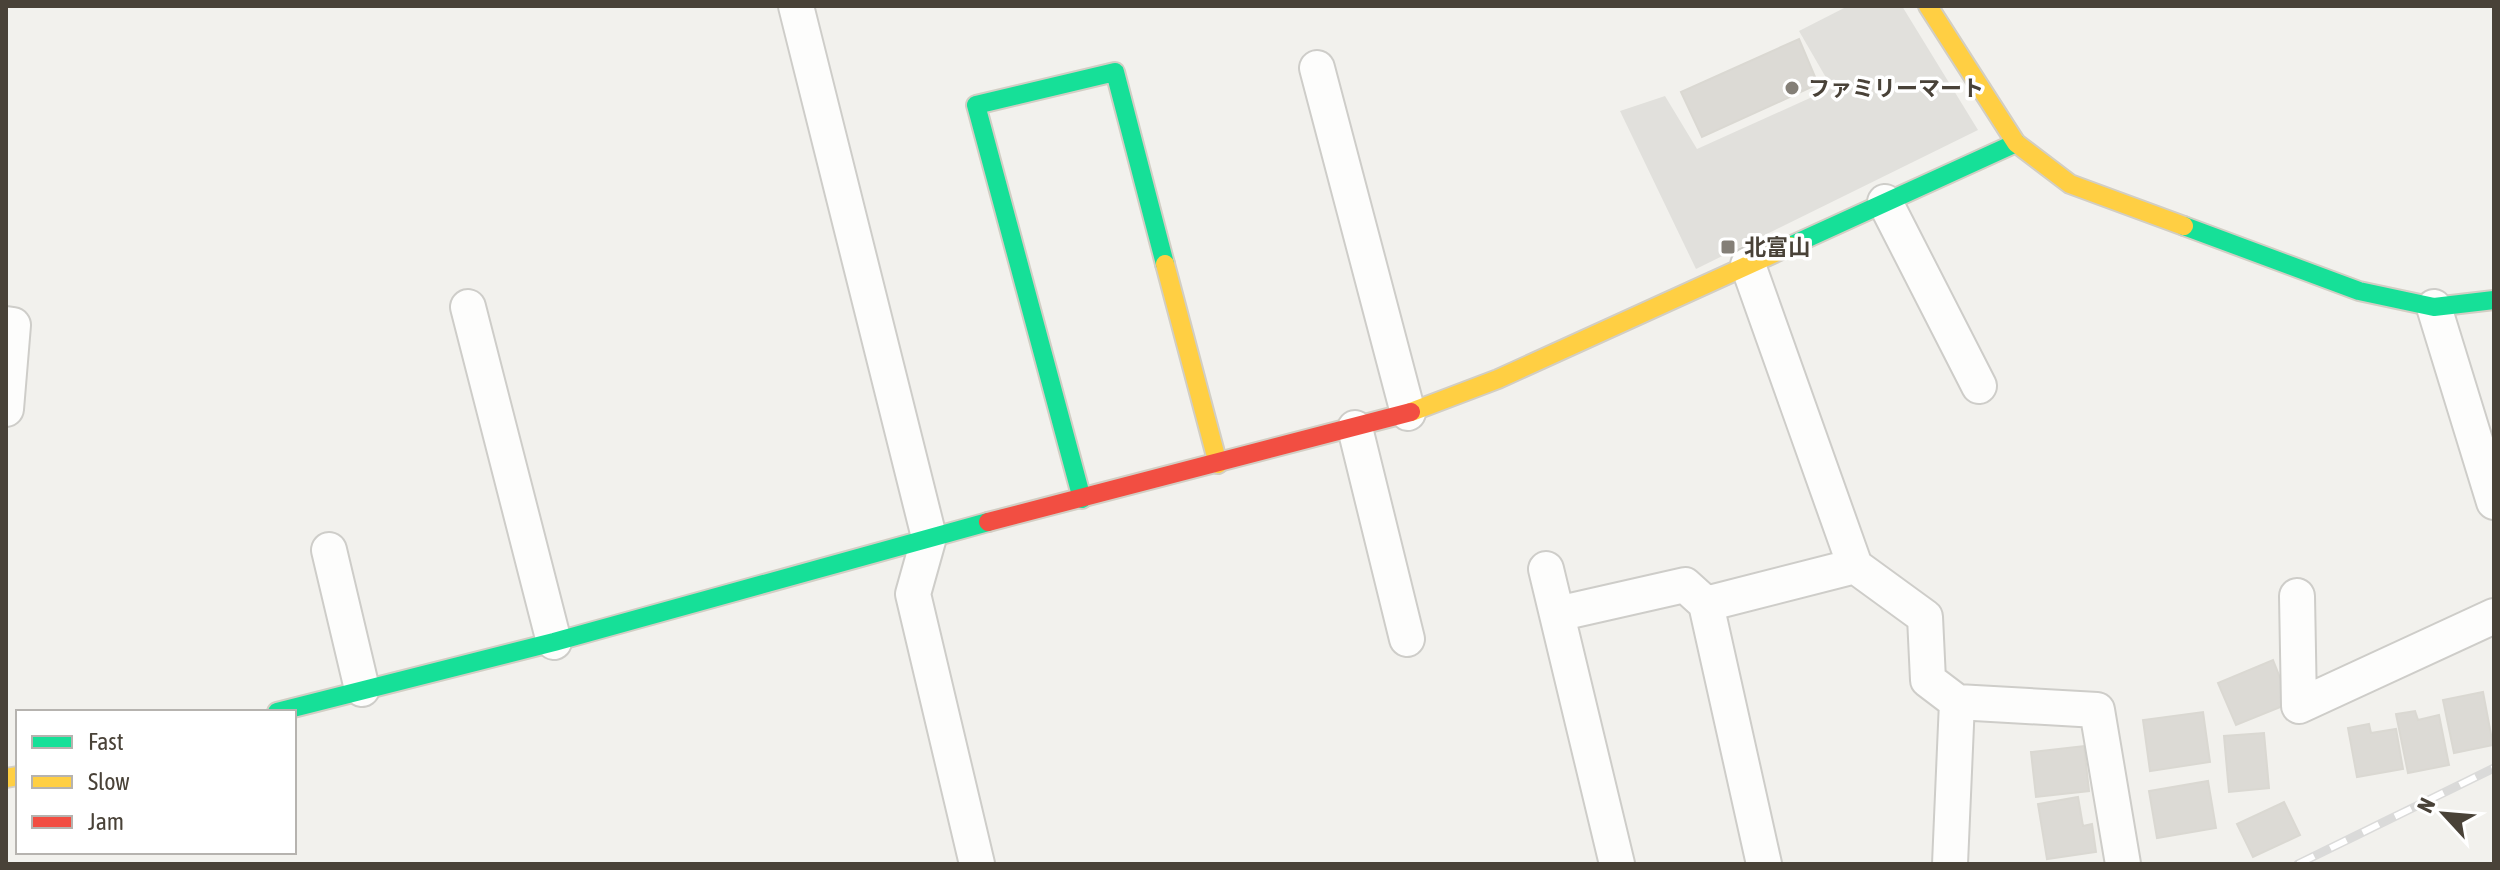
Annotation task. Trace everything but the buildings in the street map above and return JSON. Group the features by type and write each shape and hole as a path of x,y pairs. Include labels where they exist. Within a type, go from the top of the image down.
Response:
{"street":[{"path":"796,6 929,537 913,594 977,864"},
{"path":"1928,6 2016,143 2070,184 2359,291 2434,307 2494,300"},
{"path":"1317,68 1408,413"},
{"path":"1082,499 976,105 1115,72 1218,464"},
{"path":"284,710 554,642 929,537 1408,413 1498,379 2016,143"},
{"path":"1885,202 1979,386"},
{"path":"1748,265 1855,566 1925,617 1928,680 1957,702 2097,710 2123,864"},
{"path":"468,307 554,642"},
{"path":"2434,307 2494,502"},
{"path":"6,324 13,325 6,409"},
{"path":"1355,428 1407,639"},
{"path":"329,550 362,689"},
{"path":"1706,604 1855,566"},
{"path":"1546,569 1617,864"},
{"path":"1557,614 1685,585 1706,604 1764,864"},
{"path":"2297,596 2299,706 2494,616"},
{"path":"1950,864 1957,702"}],"shaded area":[{"path":"1848,6 1902,6 1978,130 1696,269 1620,111 1665,96 1697,149 1832,88 1799,31"}],"railway":[{"path":"2298,864 2494,768"}],"traffic: fast":[{"path":"1082,499 976,105 1115,72 1165,264"},
{"path":"1790,246 2016,143"},
{"path":"2184,226 2359,291 2434,307 2494,300"},
{"path":"285,710 554,642 988,522"}],"traffic: slow":[{"path":"1928,6 2016,143 2070,184 2184,226"},
{"path":"1411,412 1498,379 1790,246"},
{"path":"1165,264 1218,464"},
{"path":"6,778 16,776"}],"traffic: jam":[{"path":"988,522 1411,412"}],"place":[{"name":"ファミリーマート","path":"1792,88"},
{"name":"北富山","path":"1728,247"}]}
